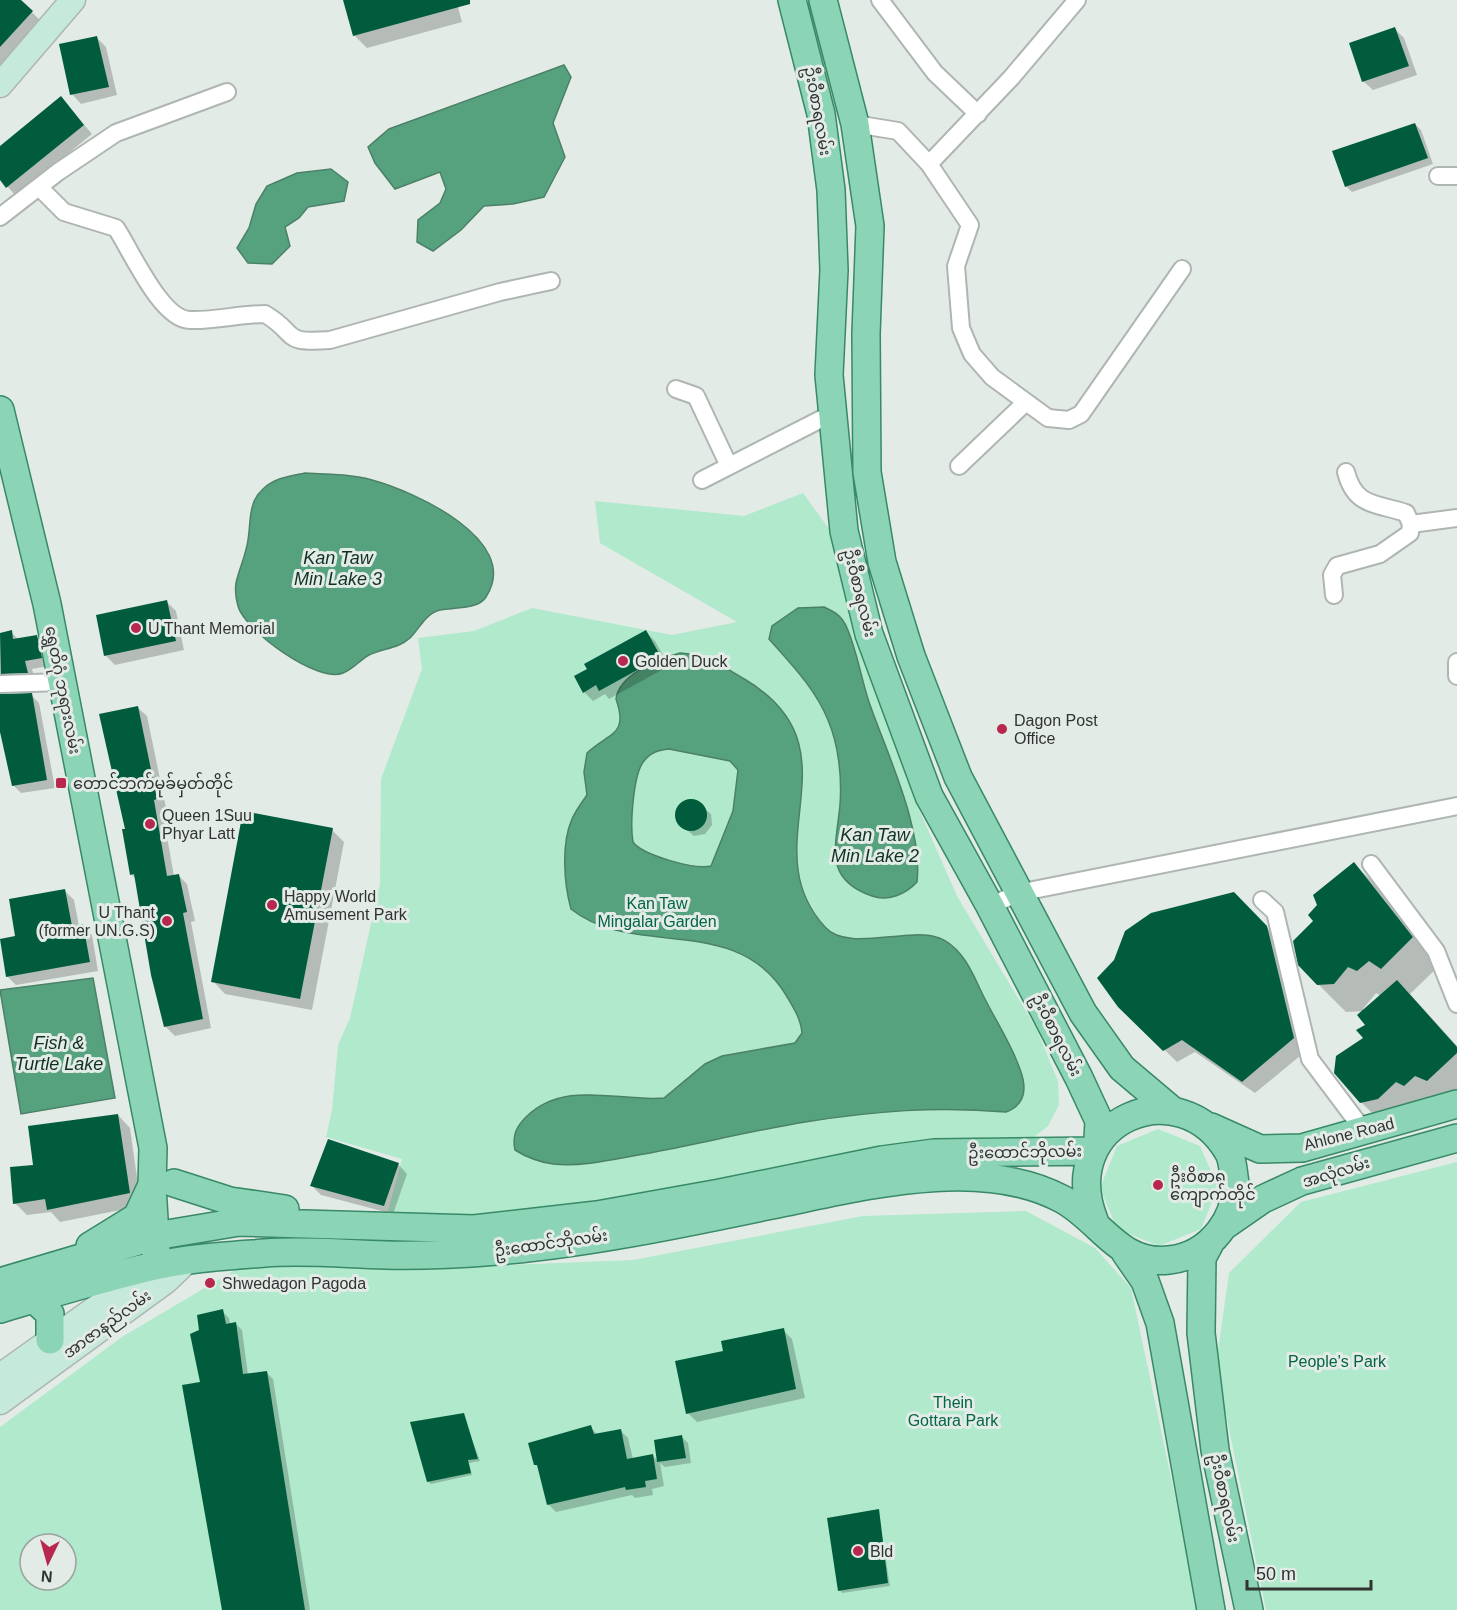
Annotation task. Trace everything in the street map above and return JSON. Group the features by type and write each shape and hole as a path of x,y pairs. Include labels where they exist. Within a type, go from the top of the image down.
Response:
{"main road":[{"path":"0,85 73,0"},
{"name":"ဦးဝီစာရလမ်း","path":"792,0 821,114 831,190 833,247 829,375 831,403 844,531 869,634 929,796 990,906 1099,1121 1096,1145"},
{"name":"ဦးဝီစာရလမ်း","path":"823,0 856,129 870,226 866,391 867,472 887,578 911,656 958,777 1083,1013 1122,1068 1173,1111"},
{"path":"824,139 856,129"},
{"path":"831,403 866,391"},
{"name":"ရွှေတိဂုံ ဘုရားလမ်း","path":"0,410 47,604 153,1148 163,1185 184,1231"},
{"path":"857,586 887,578"},
{"name":"Ahlone Road","path":"1208,1126 1260,1149 1302,1148 1457,1104"},
{"path":"1155,1110 1173,1111 1208,1126 1231,1155 1237,1192 1217,1235 1190,1255 1168,1260 1146,1259 1125,1252 1107,1238 1094,1220 1087,1203 1085,1185 1087,1167 1096,1145 1120,1121 1155,1110"},
{"name":"အလုံလမ်း","path":"1217,1235 1263,1199 1302,1181 1457,1138"},
{"name":"ဦးထောင်ဘိုလမ်း","path":"0,1282 156,1236 239,1222 474,1229 597,1215 892,1158 934,1153 1096,1145"},
{"name":"ဦးထောင်ဘိုလမ်း","path":"0,1309 156,1266 187,1260 269,1253 390,1256 547,1246 734,1213 871,1184 946,1176 1024,1185 1061,1198 1094,1220"},
{"path":"44,1270 119,1230 137,1217 163,1185 230,1201 321,1214 474,1229"},
{"name":"ရွှေတိဂုံ ဘုရားလမ်း","path":"156,1266 156,1236 163,1185"},
{"path":"184,1231 187,1260"},
{"name":"ဦးဝီစာရလမ်း","path":"1217,1235 1202,1258 1201,1310 1215,1450 1249,1610"},
{"name":"ဦးဝီစာရလမ်း","path":"1125,1252 1145,1281 1160,1323 1210,1610"},
{"name":"အာဇာနည်လမ်း","path":"0,1402 166,1281 187,1260"},
{"name":"အာဇာနည်လမ်း","path":"0,1376 156,1266"},
{"path":"34,1299 50,1314 50,1340"},
{"path":"1183,1454 1215,1450"}],"street":[{"path":"880,0 936,73 978,114"},
{"path":"929,164 978,114 1077,0"},
{"path":"0,217 40,188 57,172 116,133 227,92"},
{"path":"856,129 898,131 929,164 970,225 956,266 961,328 972,354 992,377 1048,418 1069,420 1081,414 1182,269"},
{"path":"1438,176 1457,176"},
{"path":"40,188 64,212 116,228 143,275 174,316 190,320 265,314 289,335 304,342 330,340 477,298 551,281"},
{"path":"676,389 696,396 729,466"},
{"path":"959,466 1026,402"},
{"path":"702,480 729,466 831,403"},
{"path":"1334,596 1334,569 1380,554 1410,533 1411,524 1406,513 1366,503 1355,495 1346,472"},
{"path":"1411,524 1457,518"},
{"path":"1457,662 1457,676"},
{"path":"1,684 62,682"},
{"path":"990,906 1018,893 1457,806"},
{"path":"1371,864 1436,951 1457,1004"},
{"path":"1262,900 1275,912 1310,1059 1364,1131"}],"green space":[{"name":"Kan Taw Mingalar Garden","path":"803,493 842,547 867,660 913,796 957,896 1036,1028 1058,1081 1059,1105 1048,1126 1025,1144 585,1210 418,1216 388,1211 402,1159 326,1137 332,1110 338,1045 350,1018 380,883 381,779 422,669 418,638 474,631 532,608 672,635 737,622 600,543 595,501 744,516"},
{"path":"1158,1129 1200,1146 1218,1187 1201,1229 1159,1246 1117,1229 1100,1188 1117,1146"},
{"name":"People's Park","path":"1457,1162 1457,1610 1266,1610 1216,1365 1229,1273 1301,1202"},
{"name":"Thein Gottara Park","path":"1026,1211 1095,1248 1131,1288 1199,1610 0,1610 0,1427 122,1337 250,1261 431,1268 633,1260 863,1216"}],"water":[{"path":"564,65 571,77 553,123 565,157 544,197 513,204 484,206 461,230 433,251 417,242 418,220 440,203 446,189 440,172 395,189 375,163 368,147 389,129"},
{"path":"331,169 348,182 344,201 308,207 299,218 285,227 290,246 272,264 248,263 237,248 249,228 256,204 267,186 297,173"},
{"name":"Kan Taw Min Lake 3","path":"305,473 347,475 372,480 412,495 458,521 477,538 490,556 493,576 486,597 471,606 435,612 405,642 369,655 343,673 332,674 317,671 283,653 267,641 243,616 237,603 236,583 247,546 252,506 258,494 267,485 277,480"},
{"name":"Kan Taw Min Lake 2","path":"824,607 840,617 845,624 869,702 902,791 915,838 917,882 908,890 890,897 878,898 856,889 839,871 835,848 841,784 832,730 816,697 769,639 772,626 798,608"},
{"path":"680,653 689,654 714,662 746,680 780,708 797,737 802,768 797,864 805,896 825,927 835,934 862,939 923,935 939,938 956,949 971,971 1018,1063 1024,1091 1021,1101 1012,1109 1006,1112 955,1109 881,1112 831,1118 610,1160 564,1165 538,1161 515,1150 517,1128 541,1105 575,1095 664,1098 705,1064 722,1056 795,1043 802,1033 798,1018 786,995 765,970 740,954 712,944 624,932 596,924 571,909 565,876 566,840 572,819 587,795 584,772 587,753 615,732 618,727 620,720 616,699 624,682 641,669","holes":["669,749 730,761 738,770 733,811 711,866 693,866 669,860 647,852 633,842 632,812 637,777 649,755"]},
{"name":"Fish & Turtle Lake","path":"93,978 115,1098 21,1114 0,990"}],"building":[{"path":"0,0 21,0 33,11 0,47"},
{"path":"343,0 470,0 470,4 353,36"},
{"path":"1395,27 1409,66 1362,82 1349,43"},
{"path":"97,36 109,87 70,95 59,44"},
{"path":"61,96 84,125 6,188 0,180 0,146"},
{"path":"1415,123 1428,158 1345,187 1332,151"},
{"name":"U Thant Memorial","path":"167,600 176,641 104,656 96,615"},
{"path":"12,630 13,639 37,635 42,658 25,661 28,673 1,674 0,633"},
{"name":"Golden Duck","path":"646,630 661,657 599,691 596,685 583,693 574,676 587,669 584,664"},
{"path":"32,693 47,780 12,786 0,732 0,694"},
{"path":"138,706 157,799 154,800 167,876 179,874 187,912 183,913 203,1019 164,1027 151,975 134,874 130,875 122,829 125,829 99,714"},
{"path":"691,799 702,804 707,815 702,826 691,831 680,826 675,815 680,804"},
{"name":"Happy World Amusement Park","path":"243,811 333,828 300,999 211,982"},
{"path":"1354,862 1413,937 1381,969 1369,961 1357,971 1348,967 1334,984 1317,985 1298,965 1293,941 1313,921 1308,915 1317,905 1313,895"},
{"path":"65,889 72,926 83,924 90,962 6,977 0,939 15,936 9,899"},
{"path":"1234,892 1267,926 1294,1038 1242,1082 1182,1040 1163,1051 1118,1007 1097,978 1114,960 1125,931 1151,913"},
{"path":"1397,980 1457,1047 1457,1053 1427,1081 1415,1076 1404,1086 1396,1082 1378,1099 1360,1103 1334,1073 1336,1056 1363,1038 1356,1030 1365,1025 1357,1015"},
{"path":"118,1114 130,1193 47,1210 45,1199 13,1204 10,1167 33,1165 28,1126"},
{"path":"328,1139 399,1163 384,1206 310,1186"},
{"path":"223,1309 226,1324 236,1322 243,1374 267,1371 305,1610 222,1610 182,1385 200,1382 190,1334 199,1330 197,1315"},
{"path":"784,1328 796,1389 686,1414 675,1361 723,1351 721,1341"},
{"path":"464,1413 478,1459 468,1460 471,1473 427,1482 410,1422"},
{"path":"591,1425 594,1434 621,1429 627,1459 653,1454 657,1479 645,1481 646,1487 626,1490 625,1487 547,1505 537,1465 534,1465 528,1443"},
{"path":"682,1435 686,1458 657,1462 654,1440"},
{"name":"Bld","path":"879,1509 888,1583 838,1591 827,1518"}],"place":[{"name":"U Thant Memorial","path":"136,628"},
{"name":"Golden Duck","path":"623,661"},
{"name":"Dagon Post Office","path":"1002,729"},
{"name":"တောင်ဘက်မုခ်မှတ်တိုင်","path":"61,783"},
{"name":"Queen 1Suu Phyar Latt","path":"150,824"},
{"name":"Happy World Amusement Park","path":"272,905"},
{"name":"U Thant (former UN.G.S)","path":"167,921"},
{"name":"ဦးဝိစာရ ကျောက်တိုင်","path":"1158,1185"},
{"name":"Shwedagon Pagoda","path":"210,1283"},
{"name":"Bld","path":"858,1551"}]}
